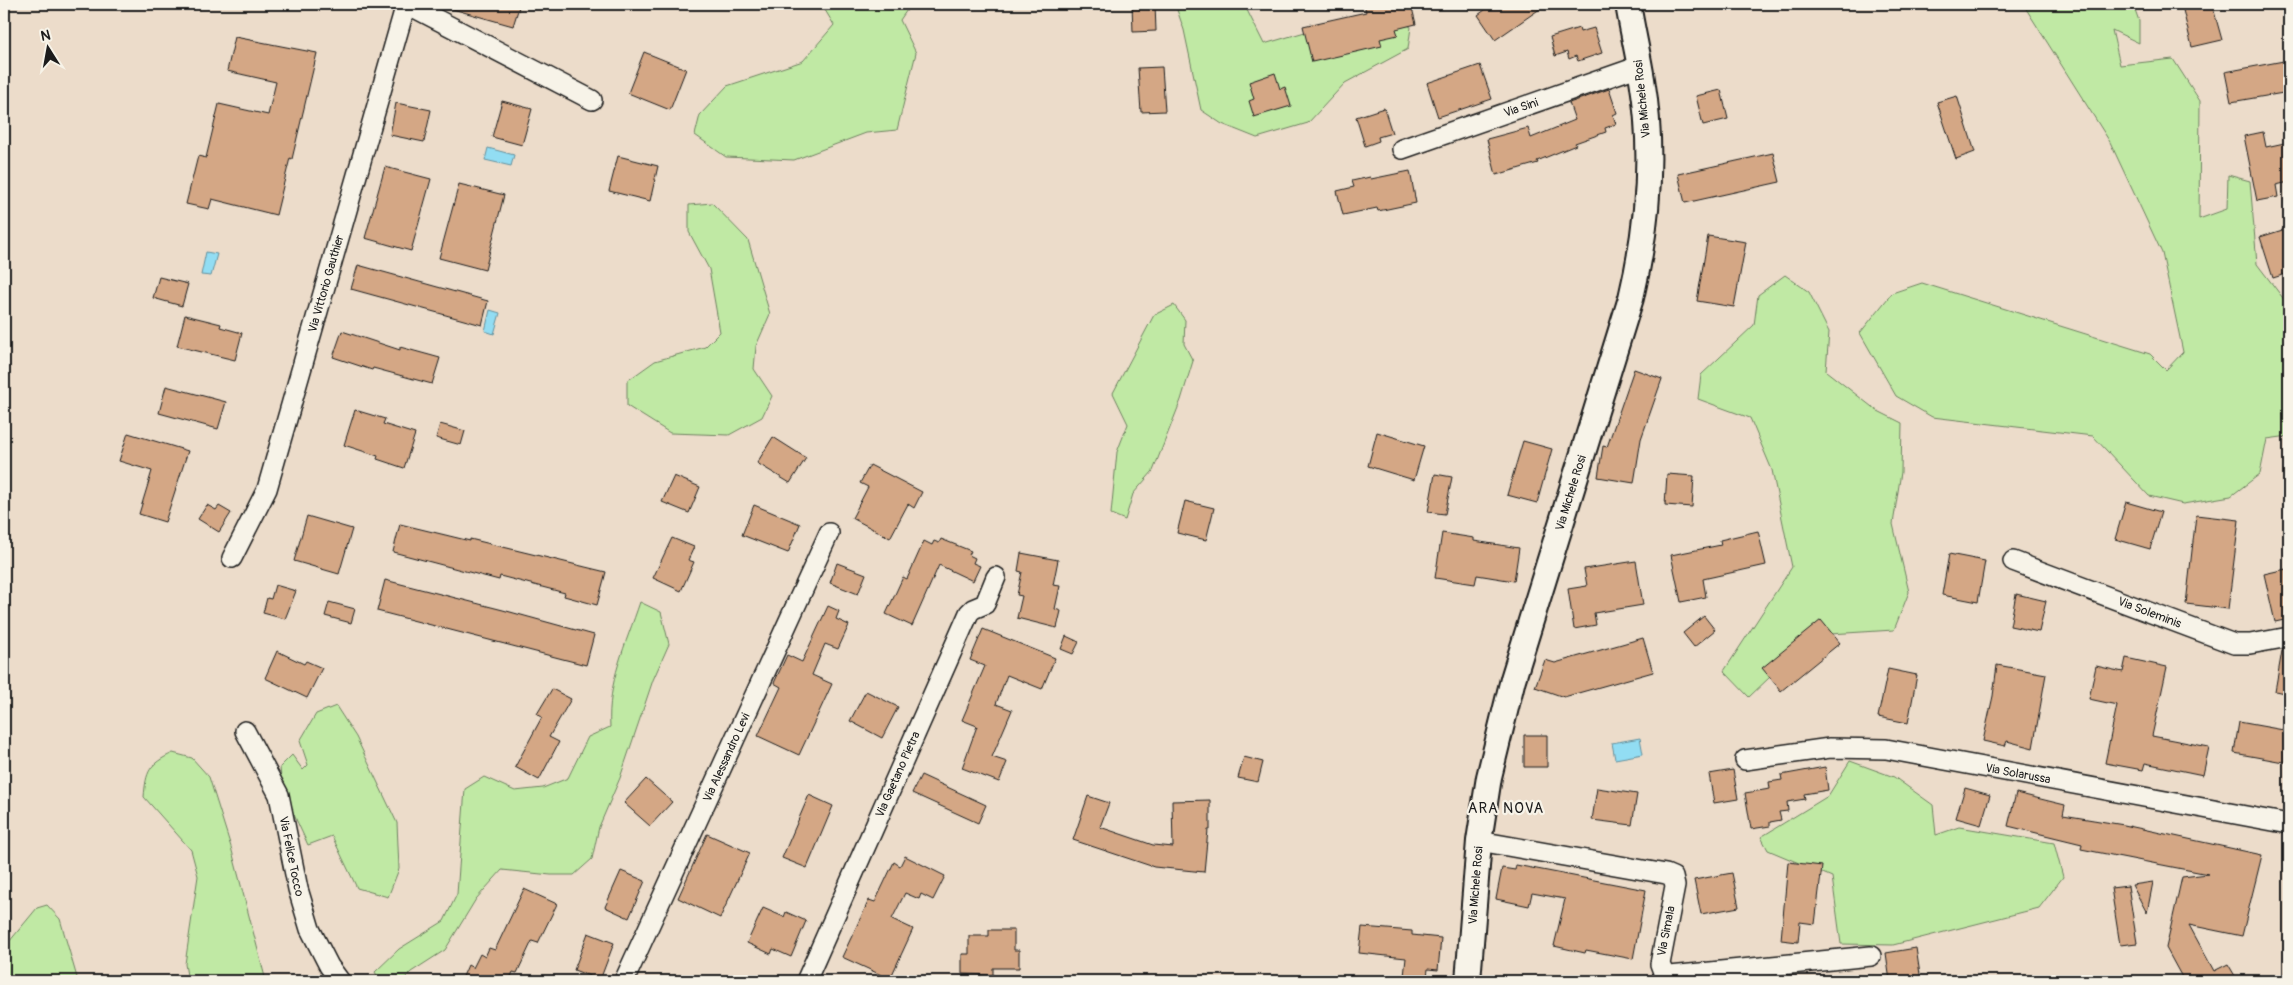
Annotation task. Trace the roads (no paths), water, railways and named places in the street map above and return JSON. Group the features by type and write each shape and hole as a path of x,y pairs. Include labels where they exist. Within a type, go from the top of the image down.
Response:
{"street":[{"path":"406,4 592,100"},
{"name":"Via Vittorio Gauthier","path":"232,558 268,489 406,4"},
{"name":"Via Michele Rosi","path":"1468,981 1479,841 1489,777 1513,679 1557,543 1638,270 1645,229 1646,108 1628,4"},
{"name":"Via Sini","path":"1402,149 1640,66"},
{"name":"Via Alessandro Levi","path":"624,981 829,533"},
{"name":"Via Soleminis","path":"2012,561 2234,644 2250,644 2289,637"},
{"name":"Via Gaetano Pietra","path":"806,981 969,613 973,609 985,604 996,577"},
{"name":"Via Felice Tocco","path":"245,731 278,795 298,889 310,929 329,966 340,981"},
{"name":"Via Solarussa","path":"1745,760 1830,748 1886,749 2289,824"},
{"name":"Via Simala","path":"1479,841 1666,874 1673,877 1675,886 1660,964 1663,972 1670,976 1871,956"}],"water":[{"path":"488,148 514,155 511,166 485,160"},
{"path":"206,252 217,254 211,276 201,275"},
{"path":"490,310 500,313 494,334 485,331"},
{"path":"1640,738 1643,754 1615,759 1612,743"}],"district":[{"name":"ARA NOVA","path":"1506,808"}]}
